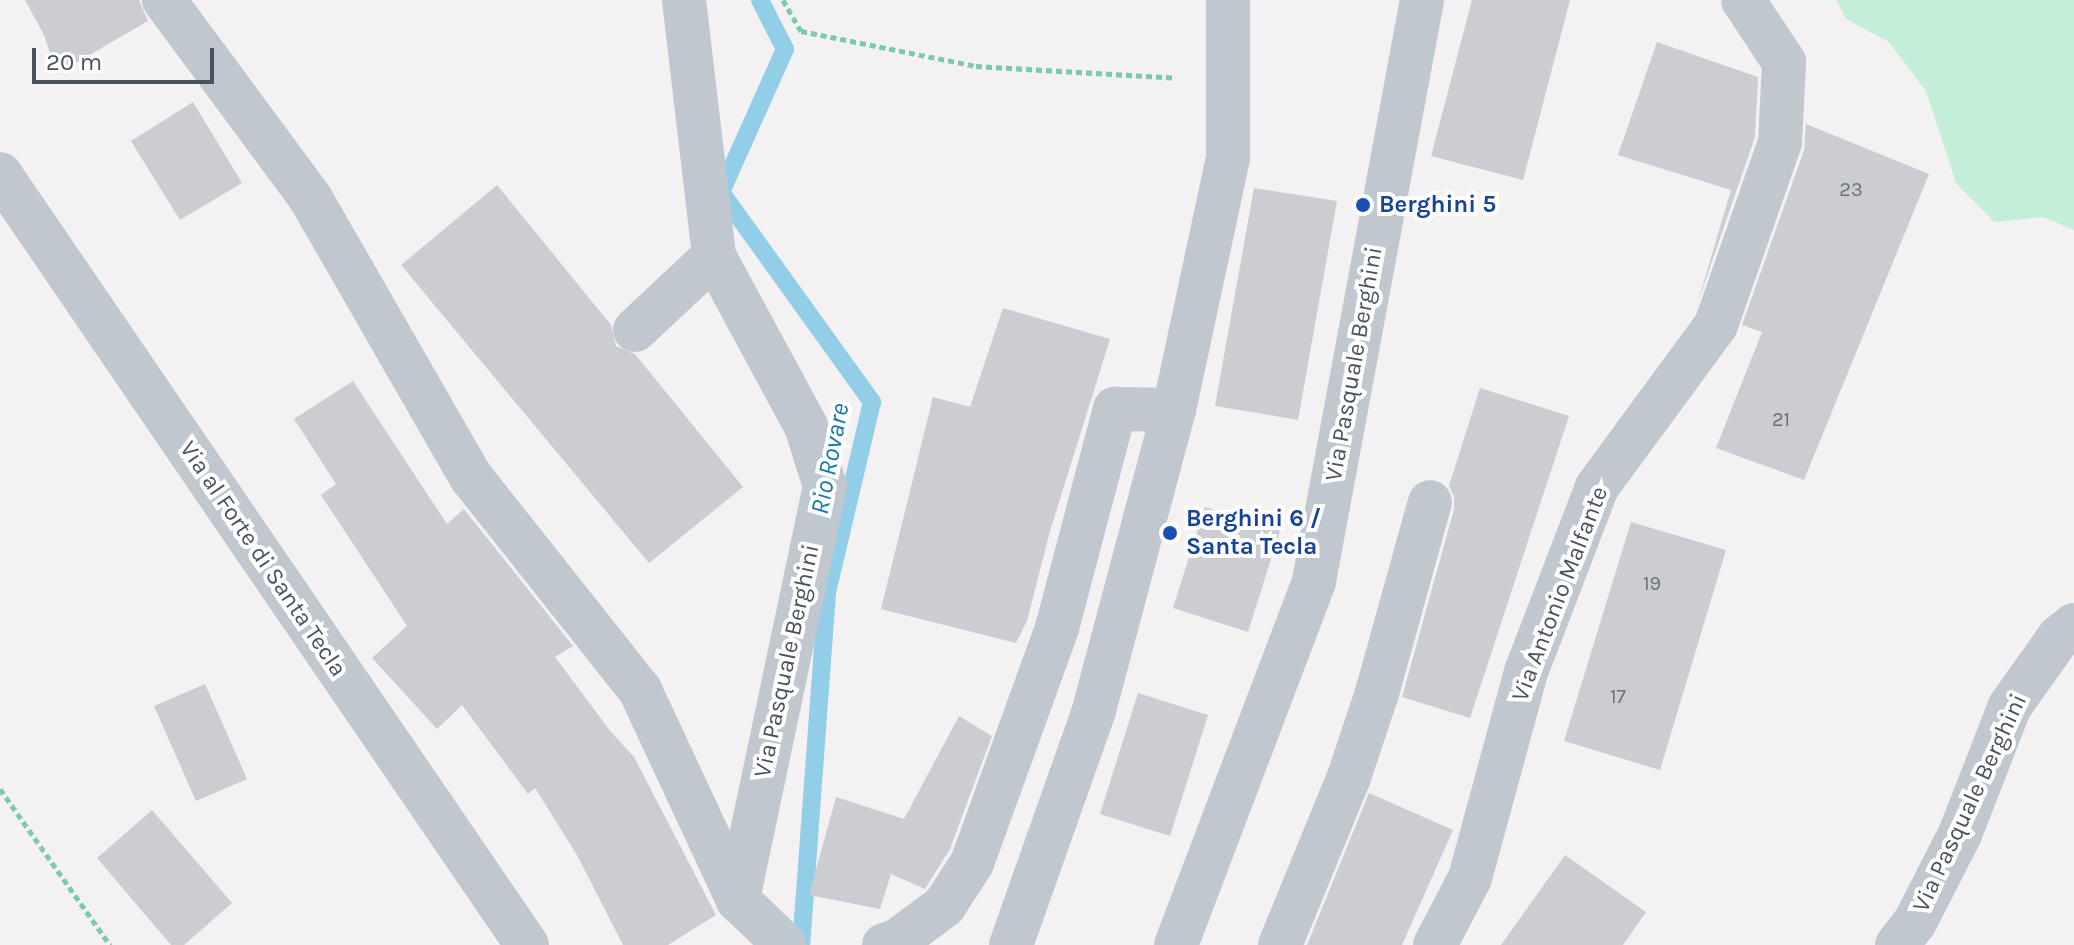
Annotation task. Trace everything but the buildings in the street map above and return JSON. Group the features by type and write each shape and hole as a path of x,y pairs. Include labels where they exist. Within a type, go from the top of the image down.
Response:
{"street":[{"path":"164,0 311,199 471,477 640,690 738,900 785,945"},
{"name":"Via Pasquale Berghini","path":"684,0 714,256 806,426 825,486 738,900"},
{"name":"Via Pasquale Berghini","path":"1176,945 1314,581 1422,0"},
{"name":"Via Antonio Malfante","path":"1435,945 1470,878 1526,672 1597,487 1716,325 1780,142 1784,62 1743,0"},
{"path":"1011,945 1094,710 1174,410 1228,158 1229,81 1235,12"},
{"name":"Via al Forte di Santa Tecla","path":"0,174 527,945"},
{"path":"635,330 714,256"},
{"path":"884,945 897,941 944,906 972,863 1057,628 1115,409 1174,410"},
{"path":"1280,945 1349,777 1377,693 1430,502"},
{"name":"Via Pasquale Berghini","path":"1897,945 1915,922 1960,834 2010,706 2059,637 2074,625"}],"path":[{"path":"783,0 801,31 976,66 1229,81"},
{"path":"0,789 110,945"}],"green space":[{"path":"1836,0 2074,0 2074,230 2043,217 1994,222 1956,183 1926,91 1889,42 1846,19"}],"waterway":[{"name":"Rio Rovare","path":"760,0 785,49 721,192 872,402 827,593 801,945"}],"place":[{"name":"Berghini 5","path":"1363,205"},
{"name":"Berghini 6 / Santa Tecla","path":"1170,533"}]}
